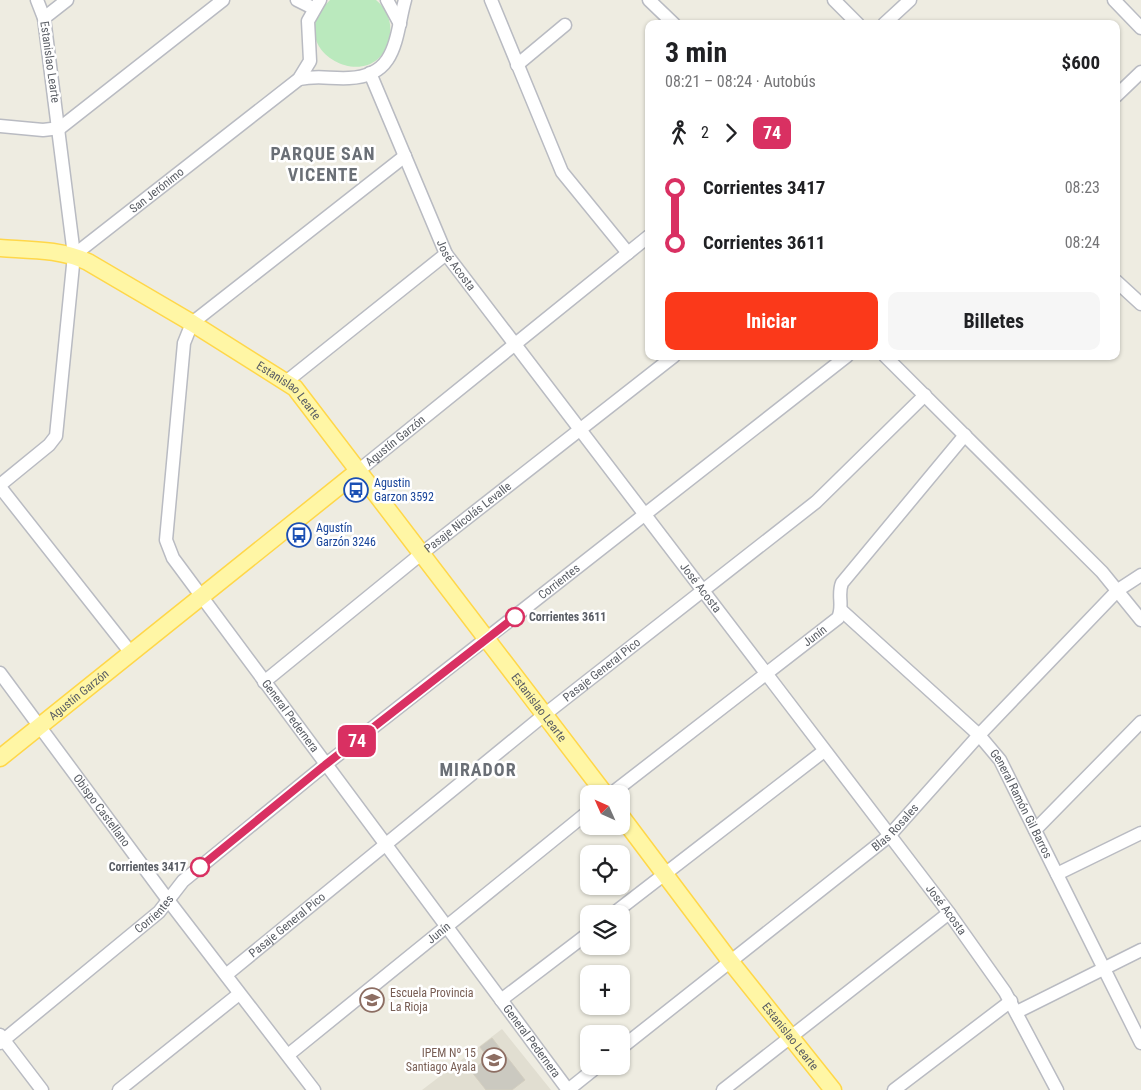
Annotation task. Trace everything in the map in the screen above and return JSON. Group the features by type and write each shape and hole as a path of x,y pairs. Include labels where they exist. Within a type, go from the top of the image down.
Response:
{"main road":[{"path":"0,248 74,255"},
{"name":"Estanislao Learte","path":"74,255 192,323 286,381 294,388 598,785"},
{"name":"Agustín Garzón","path":"0,758 358,471"},
{"name":"Estanislao Learte","path":"630,828 730,961 833,1090"}],"street":[{"name":"Estanislao Learte","path":"37,0 44,18 60,128 74,255"},
{"path":"44,18 67,0"},
{"path":"0,126 43,130 60,128 223,0"},
{"path":"297,0 316,4 308,21 310,61 299,79"},
{"path":"387,0 400,24"},
{"path":"299,79 320,76 356,77 370,73 381,66 390,56 396,44 405,0"},
{"path":"490,0 562,172 628,253"},
{"path":"650,0 670,20"},
{"path":"834,0 854,20"},
{"path":"888,20 910,0"},
{"path":"1114,0 1141,28"},
{"path":"517,65 565,25"},
{"path":"309,42 318,63 324,69 340,78"},
{"path":"1120,92 1141,72"},
{"name":"José Acosta","path":"370,73 446,254 516,343 765,674 949,913 1014,1007 1057,1090"},
{"name":"San Jerónimo","path":"74,255 299,79"},
{"path":"192,323 405,156"},
{"name":"Agustín Garzón","path":"358,471 645,239"},
{"path":"286,381 446,254"},
{"path":"74,255 59,426 56,436 0,486 131,653"},
{"path":"1120,285 1141,304"},
{"name":"General Pedernera","path":"192,323 184,343 166,540 173,558 568,1090"},
{"name":"Pasaje Nicolás Levalle","path":"264,682 421,554 669,360"},
{"name":"Corrientes","path":"1,1039 159,912 183,881 325,765 841,360"},
{"path":"889,360 1118,590 1141,620"},
{"name":"Pasaje General Pico","path":"226,976 544,714 816,502 925,395"},
{"path":"842,611 839,589 842,583 965,435"},
{"name":"Blas Rosales","path":"630,1041 889,836 979,735 1118,590 1141,575"},
{"name":"Junín","path":"623,785 831,624 842,611"},
{"name":"General Ramón Gil Barros","path":"842,611 979,735 1000,760 1141,1043"},
{"name":"Obispo Castellano","path":"0,673 239,994 288,1054 307,1087"},
{"path":"1035,830 1141,722"},
{"path":"625,905 824,751"},
{"name":"Junín","path":"288,1054 580,818"},
{"path":"1057,874 1141,833"},
{"path":"723,1090 949,913"},
{"path":"501,1000 580,940"},
{"path":"894,1090 1014,1007 1141,950"},
{"path":"119,1090 239,994"},
{"path":"1,1039 42,1090"},
{"path":"568,1090 587,1075"}],"shaded area":[{"name":"IPEM Nº 15 Santiago Ayala","path":"502,1029 551,1090 422,1090"}],"green space":[{"path":"330,0 376,0 385,11 390,24 390,34 382,54 369,65 352,67 336,62 323,51 315,36 317,19"}],"building":[{"path":"492,1038 525,1080 512,1090 486,1090 471,1071 488,1058 480,1047"}],"bus line":[{"name":"74","path":"200,867 325,765 515,617"}],"place":[{"name":"Agustin Garzon 3592","path":"356,490"},
{"name":"Agustín Garzón 3246","path":"299,535"},
{"name":"Corrientes 3611","path":"515,617"},
{"name":"Corrientes 3417","path":"200,867"},
{"name":"Escuela Provincia La Rioja","path":"372,1000"},
{"name":"IPEM Nº 15 Santiago Ayala","path":"494,1060"}],"district":[{"name":"PARQUE SAN VICENTE","path":"323,163"},
{"name":"MIRADOR","path":"478,769"}]}
